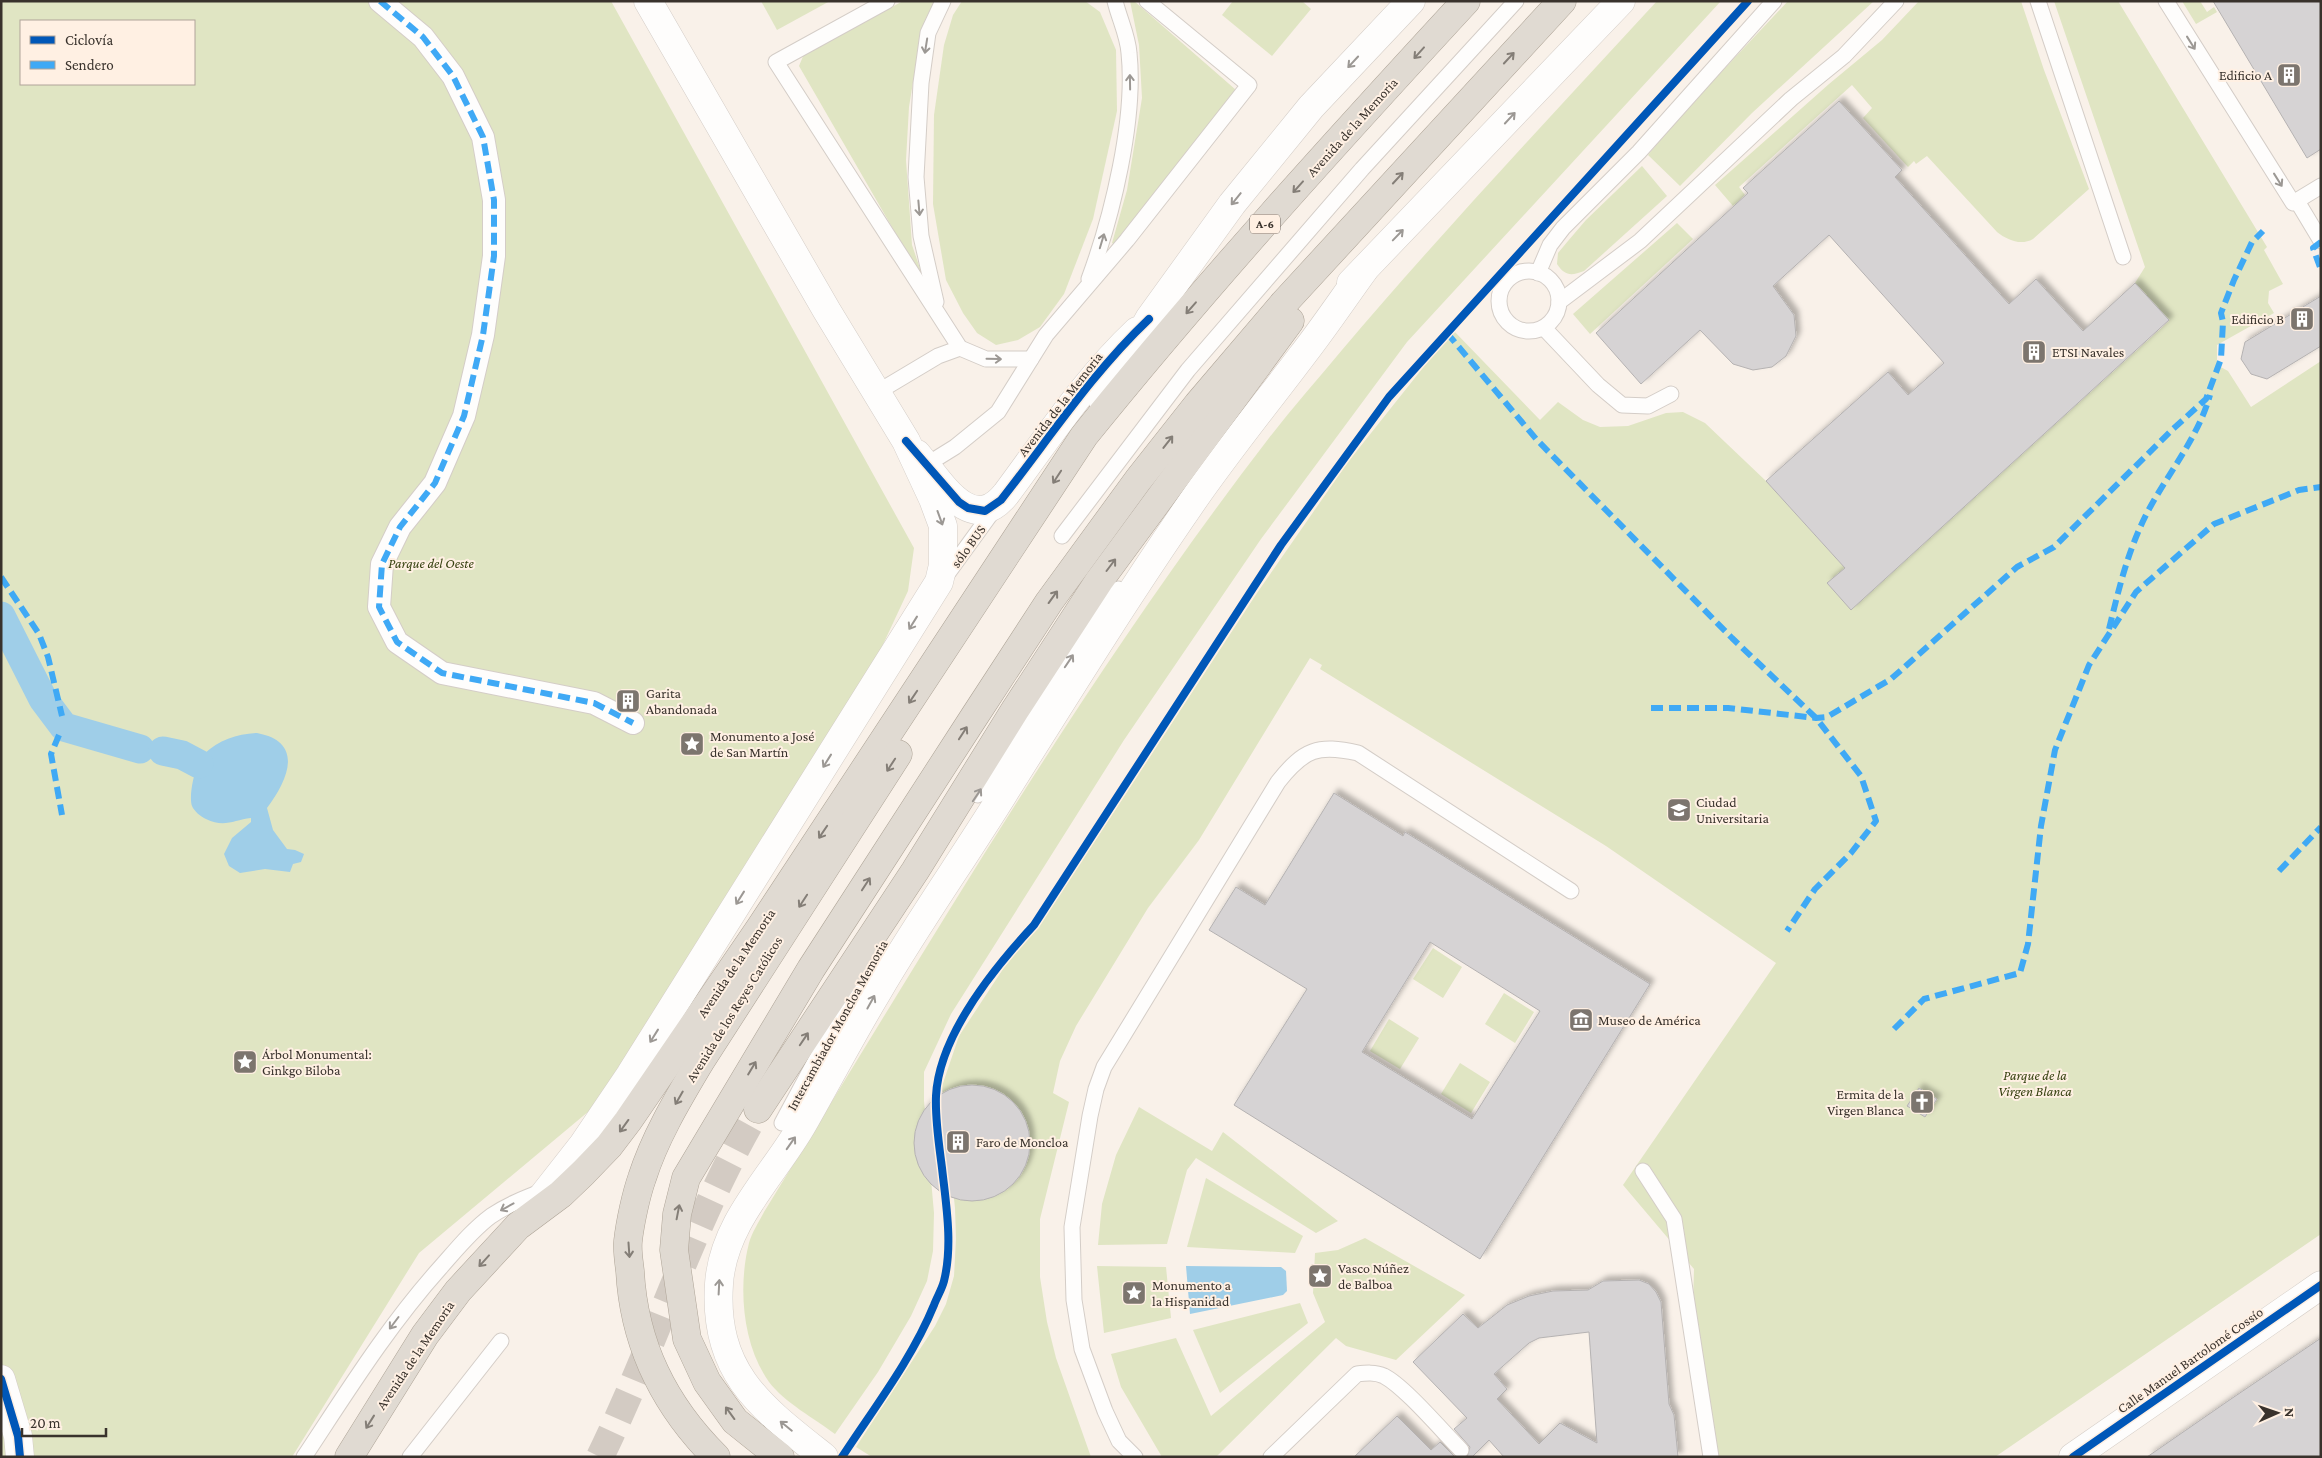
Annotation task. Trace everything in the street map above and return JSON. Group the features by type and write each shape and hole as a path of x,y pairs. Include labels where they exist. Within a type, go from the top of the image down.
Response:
{"highway":[{"name":"Avenida de la Memoria","path":"348,1457 425,1335 458,1291 518,1226 561,1194 584,1173 609,1146 628,1121 760,928 1084,436 1145,360 1253,237 1466,1"},
{"path":"780,1457 735,1421 707,1382 687,1339 674,1250 677,1214 686,1178 811,970 1049,602 1132,488 1204,396 1365,214 1562,1"},
{"path":"758,1109 915,871 1014,710 1098,581 1221,417 1365,214"},
{"name":"Avenida de los Reyes Católicos","path":"716,1457 696,1438 670,1401 645,1352 631,1293 628,1241 642,1178 670,1113 700,1062 930,704 956,659 988,583"}],"main road":[{"path":"518,1226 551,1187 630,1075 939,582 943,565 943,526 933,499 906,441 876,393 648,1"},
{"name":"Avenida de la Memoria","path":"1084,436 1149,319 1232,204 1311,107 1411,1"},
{"path":"1221,417 1621,1"},
{"path":"824,1457 765,1409 738,1375 728,1355 720,1328 719,1281 724,1256 735,1228 798,1132 879,989 1115,618 1191,503 1252,419 1304,354 1364,270"},
{"name":"Avenida de la Memoria","path":"994,506 1006,494 1076,400 1124,344 1149,319"},
{"path":"906,441 949,493 968,508 978,511 994,506"},
{"name":"Calle Manuel Bartolomé Cossío","path":"2073,1457 2321,1285"},
{"path":"1,1379 18,1436 20,1457"}],"street":[{"path":"380,1 423,36 453,76 483,137 494,209 494,256 483,335 464,416 435,483 400,527 382,564 379,607 397,642 442,672 594,703 633,723"}],"lane":[{"path":"887,1 776,62 960,348 986,359 1030,360"},
{"path":"938,313 921,236 916,177 921,83 928,33 943,1"},
{"path":"1086,287 1104,238 1130,100 1129,52 1115,1"},
{"path":"926,465 955,447 998,412 1046,334 1127,240 1248,85 1147,1"},
{"path":"1062,536 1188,370 1362,169 1516,1"},
{"path":"1538,273 1550,245 1563,228 1639,152 1774,1"},
{"path":"1559,302 1640,241 1778,111 1844,56 1896,1"},
{"path":"2038,1 2124,257"},
{"path":"2166,1 2292,203 2321,186"},
{"path":"2297,200 2321,241"},
{"path":"1519,273 1538,273 1549,278 1556,287 1559,302 1558,310 1552,320 1544,328 1534,331 1515,328 1507,322 1502,314 1500,294 1504,285 1519,273"},
{"path":"1544,328 1598,385 1622,405 1648,406 1671,394"},
{"path":"876,393 938,356 960,348"},
{"path":"904,910 964,814 1127,576 1190,492 1252,419"},
{"name":"sólo BUS","path":"939,582 952,569 990,515 994,506"},
{"path":"1135,1457 1119,1441 1102,1402 1082,1349 1074,1300 1072,1227 1090,1116 1104,1067 1288,769 1293,763 1312,751 1333,747 1358,753 1571,891"},
{"name":"Intercambiador Moncloa Memoria","path":"782,1123 854,989 904,910 915,871"},
{"path":"1643,1171 1674,1219 1711,1457"},
{"path":"304,1457 374,1350 414,1296 456,1250 490,1217 509,1206 584,1173"},
{"path":"410,1457 501,1341"},
{"path":"1271,1457 1356,1374 1369,1372 1382,1376 1395,1384 1461,1450"}],"green space":[{"name":"Parque del Oeste","path":"1,1 611,1 914,548 908,591 865,683 601,1101 419,1253 292,1457 1,1457"},
{"path":"761,1 830,1 777,30"},
{"path":"903,1 934,1 920,39 909,107 906,160 912,245 926,286 799,66 804,54"},
{"path":"962,1 1085,1 1100,12 1116,50 1117,111 1093,219 1064,294 1040,327 1018,340 996,345 977,333 963,313 946,280 933,204 934,115 944,45 953,15"},
{"path":"1130,1 1134,1 1236,90 1116,245 1112,243 1127,190 1142,98 1139,45"},
{"path":"1233,1 1302,1 1311,9 1272,56 1222,15"},
{"path":"1657,1 1721,1 1407,342 1261,539 1124,740 951,1014 924,1072 924,1101 934,1213 933,1251 927,1281 911,1316 878,1372 835,1434 791,1403 775,1389 760,1367 753,1350 745,1314 744,1278 749,1243 764,1212 945,916 1069,721 1200,531 1278,427 1380,306"},
{"path":"1788,1 1874,1 1752,113 1680,186 1648,155 1680,116"},
{"path":"1919,1 2021,1 2044,70 2089,189 2033,239 2024,242 2010,240 1997,232 1927,156 1916,164 1914,161 1908,167 1863,118 1872,108 1852,85 1739,187 1745,195 1733,206 1715,185 1829,84 1882,40"},
{"name":"Parque de la Virgen Blanca","path":"2054,1 2118,1 2267,247 2264,250 2283,284 2269,291 2268,303 2274,313 2217,345 2217,365 2228,371 2251,407 2321,361 2321,1234 1995,1457 1705,1457 1691,1372 1694,1269 1623,1185 1776,963 1606,846 1320,669 1322,665 1310,658 1199,840 1148,908 1076,1026 1060,1061 1053,1093 1069,1102 1040,1219 1040,1277 1047,1322 1056,1358 1091,1457 872,1457 856,1447 935,1326 946,1304 954,1276 955,1208 942,1086 959,1036 1003,969 1049,911 1257,593 1348,462 1453,330 1540,420 1558,402 1583,420 1600,427 1628,426 1666,413 1683,412 1705,423 1766,481 1845,568 1851,609 2169,321 2135,283 2145,267"},
{"path":"2182,1 2200,1 2207,12 2214,7 2217,12 2196,24"},
{"path":"1642,166 1667,196 1584,271 1569,274 1563,271 1557,264 1558,253 1586,220"},
{"path":"1677,223 1693,239 1590,334 1573,314"},
{"path":"1433,948 1462,967 1443,998 1413,979"},
{"path":"1504,993 1534,1012 1515,1043 1485,1024"},
{"path":"1389,1019 1419,1038 1400,1069 1370,1051"},
{"path":"1460,1063 1490,1082 1471,1113 1441,1094"},
{"path":"1139,1107 1212,1151 1223,1132 1338,1221 1316,1233 1196,1158 1187,1170 1167,1244 1098,1245 1102,1204 1116,1155"},
{"path":"1206,1178 1303,1236 1295,1253 1187,1247"},
{"path":"1365,1238 1465,1295 1396,1360 1346,1346 1336,1338 1216,1457 1162,1457 1121,1387 1111,1354 1176,1338 1211,1416 1325,1322 1313,1293 1315,1253 1338,1250"},
{"path":"1097,1266 1166,1267 1171,1318 1104,1333"},
{"path":"1300,1303 1308,1323 1220,1393 1193,1330"}],"water":[{"path":"257,733 272,738 282,745 287,753 286,774 275,797 267,808 273,830 287,849 304,854 301,862 293,864 290,872 265,869 240,873 229,866 224,854 232,838 251,822 251,818 229,823 212,822 202,817 192,806 191,794 194,778 198,764 204,754 216,745 229,739"},
{"path":"1186,1266 1281,1267 1286,1271 1287,1291 1283,1295 1190,1314"}],"building":[{"name":"Edificio A","path":"2213,1 2321,1 2321,149 2307,158"},
{"name":"ETSI Navales","path":"1839,101 1902,170 1895,177 2009,304 2036,279 2083,331 2135,283 2169,320 1851,610 1827,583 1845,568 1766,481 1888,372 1908,395 1944,363 1829,235 1773,286 1794,315 1796,336 1786,356 1772,367 1753,370 1733,364 1700,330 1641,384 1596,333 1748,193 1743,188"},
{"name":"Edificio B","path":"2321,296 2321,346 2267,379 2251,374 2241,359 2245,342"},
{"name":"Museo de América","path":"1334,793 1403,836 1405,832 1650,984 1480,1259 1234,1105 1307,989 1209,930 1236,887 1265,905","holes":["1430,942 1540,1011 1472,1119 1362,1052"]},
{"name":"Faro de Moncloa","path":"972,1085 994,1090 1013,1102 1025,1121 1030,1143 1025,1165 1013,1184 994,1196 972,1201 950,1196 931,1184 919,1165 914,1143 919,1121 931,1102 950,1090"},
{"name":"Ermita de la Virgen Blanca","path":"1919,1088 1937,1099 1925,1117 1907,1106"},
{"path":"1639,1280 1649,1284 1661,1302 1669,1404 1674,1415 1678,1457 1504,1457 1489,1440 1472,1457 1467,1457 1470,1447 1454,1429 1467,1418 1413,1362 1463,1314 1478,1328 1507,1305 1529,1296 1553,1291 1588,1290 1603,1281","holes":["1589,1332 1597,1443 1560,1423 1539,1444 1497,1399 1507,1389 1494,1374 1529,1343 1539,1338"]},
{"path":"2321,1338 2321,1457 2147,1457 2228,1401"},
{"path":"1397,1416 1431,1450 1440,1442 1455,1457 1354,1457"}],"waterway":[{"path":"1,616 43,699 64,727 140,749"},
{"path":"163,751 182,755 199,764"}],"tunnel":[{"path":"600,1457 639,1370 694,1237 735,1151 758,1109"}],"marked path":[{"path":"380,1 423,37 453,76 483,137 494,200 494,256 483,335 464,416 435,483 400,527 382,564 379,607 397,642 442,673 594,703 633,723"},
{"path":"1651,708 1728,708 1816,718 1827,717 1891,679 2017,567 2054,547 2173,429 2206,399 2221,359 2223,322 2221,313 2252,242 2263,231"},
{"path":"2321,242 2313,248 2321,270"},
{"path":"1447,333 1537,440 1732,638 1816,718 1861,776 1876,821 1851,853 1815,889 1787,931"},
{"path":"2109,629 2116,599 2140,527 2198,426 2210,395"},
{"path":"1894,1029 1924,999 2020,973 2028,944 2041,826 2055,750 2089,665 2136,592 2214,524 2299,490 2321,487"},
{"path":"1,577 39,634 48,657 62,716"},
{"path":"59,735 51,754 62,815"},
{"path":"2279,871 2321,827"}],"cycle path":[{"path":"842,1457 904,1364 925,1325 944,1281 948,1253 948,1224 937,1123 936,1096 939,1073 947,1050 971,1004 1002,961 1034,925 1281,545 1389,397 1748,1"},
{"path":"906,441 959,502 968,508 985,511 1001,500 1090,384 1149,319"},
{"path":"2073,1457 2321,1285"},
{"path":"1,1379 18,1436 20,1457"}],"place":[{"name":"Edificio A","path":"2289,75"},
{"name":"Edificio B","path":"2302,319"},
{"name":"ETSI Navales","path":"2034,352"},
{"name":"Garita Abandonada","path":"628,701"},
{"name":"Monumento a José de San Martín","path":"692,744"},
{"name":"Ciudad Universitaria","path":"1679,810"},
{"name":"Museo de América","path":"1581,1020"},
{"name":"Árbol Monumental: Ginkgo Biloba","path":"245,1062"},
{"name":"Ermita de la Virgen Blanca","path":"1922,1102"},
{"name":"Faro de Moncloa","path":"958,1142"},
{"name":"Vasco Núñez de Balboa","path":"1320,1276"},
{"name":"Monumento a la Hispanidad","path":"1134,1293"}]}
